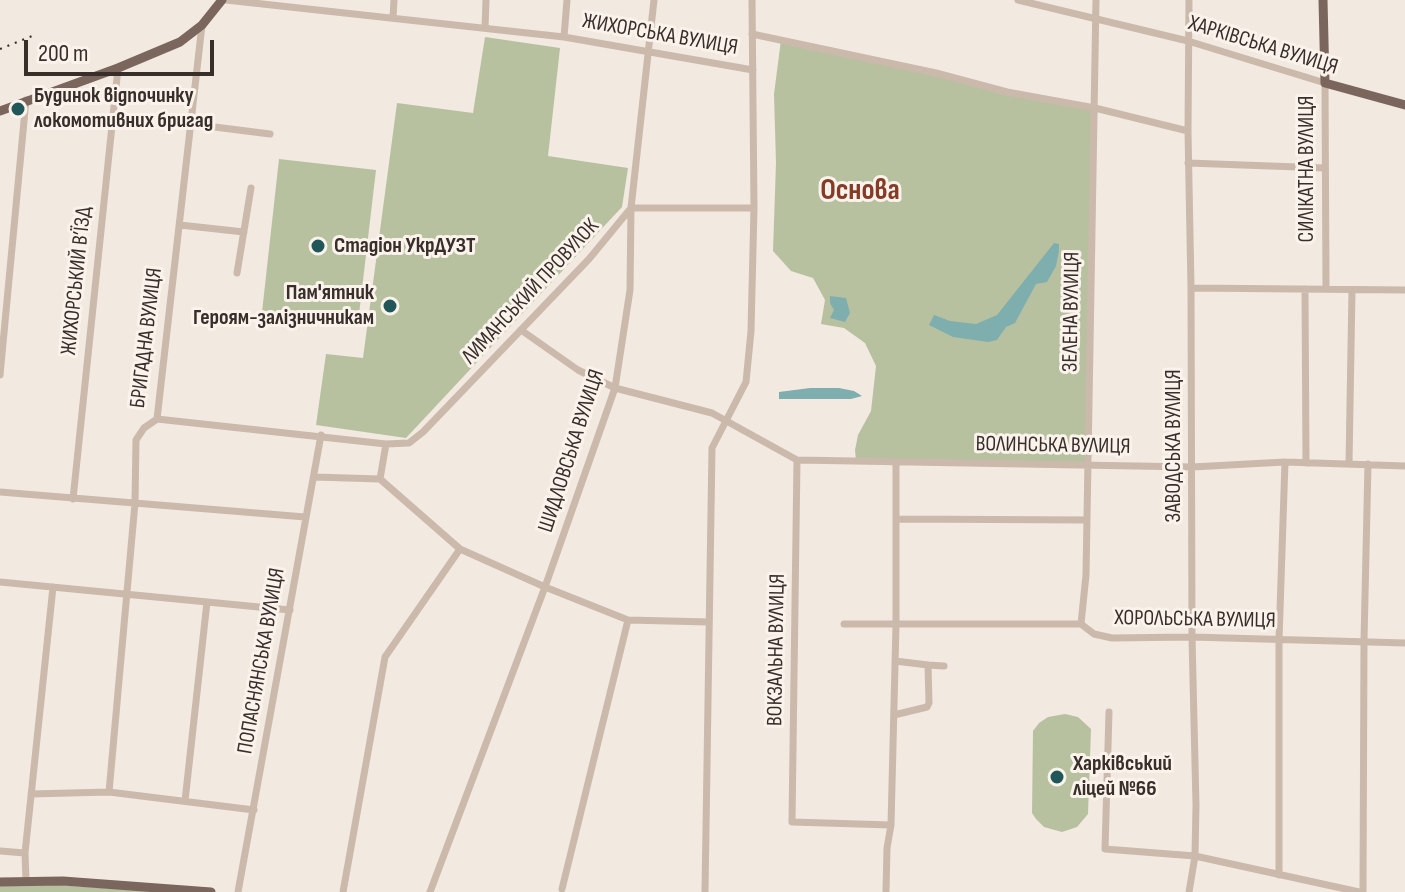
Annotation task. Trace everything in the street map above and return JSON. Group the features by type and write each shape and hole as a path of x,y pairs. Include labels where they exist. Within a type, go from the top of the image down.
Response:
{"main road":[{"path":"0,111 180,42 202,25 224,0"},
{"name":"СИЛІКАТНА ВУЛИЦЯ","path":"1323,0 1325,83"},
{"name":"ХАРКІВСЬКА ВУЛИЦЯ","path":"1325,83 1405,105"},
{"path":"0,882 63,881 211,892"}],"street":[{"name":"ЖИХОРСЬКА ВУЛИЦЯ","path":"224,0 564,37 753,70"},
{"path":"393,18 394,0"},
{"path":"485,28 486,0"},
{"path":"564,37 567,0"},
{"name":"ШИДЛОВСЬКА ВУЛИЦЯ","path":"430,892 545,587 615,388 630,290 631,208 654,0"},
{"path":"705,892 712,448 746,382 751,331 754,208 752,0"},
{"name":"ХАРКІВСЬКА ВУЛИЦЯ","path":"1018,0 1188,41 1325,83"},
{"name":"ЗЕЛЕНА ВУЛИЦЯ","path":"1081,624 1086,575 1096,0"},
{"name":"ЗАВОДСЬКА ВУЛИЦЯ","path":"1189,0 1192,637 1196,805 1195,856 1189,892"},
{"name":"БРИГАДНА ВУЛИЦЯ","path":"109,792 135,503 136,440 144,428 157,419 202,25"},
{"name":"ЖИХОРСЬКА ВУЛИЦЯ","path":"752,34 1188,131"},
{"name":"ЖИХОРСЬКИЙ В’ЇЗД","path":"73,499 118,68"},
{"name":"СИЛІКАТНА ВУЛИЦЯ","path":"1325,83 1326,289"},
{"path":"0,375 26,100"},
{"path":"191,124 270,134"},
{"path":"1188,163 1325,168"},
{"path":"237,273 251,188"},
{"path":"631,208 754,208"},
{"name":"ЛИМАНСЬКИЙ ПРОВУЛОК","path":"386,444 409,443 416,438 589,259 631,208"},
{"path":"180,225 244,232"},
{"path":"1191,288 1405,290"},
{"path":"1305,289 1306,463"},
{"path":"1349,463 1352,290"},
{"path":"521,330 578,370 615,388 712,413 797,460"},
{"path":"157,419 386,444 380,479"},
{"name":"ПОПАСНЯНСЬКА ВУЛИЦЯ","path":"238,892 321,435"},
{"name":"ВОЛИНСЬКА ВУЛИЦЯ","path":"797,460 1192,467 1285,462 1405,466"},
{"name":"ВОКЗАЛЬНА ВУЛИЦЯ","path":"797,460 792,822 891,825"},
{"path":"886,892 894,715 896,462"},
{"path":"1279,875 1279,640 1285,462"},
{"path":"1109,712 1105,849 1195,856 1361,892 1368,464"},
{"path":"314,477 380,479 460,549 628,620 709,622"},
{"path":"0,492 305,517"},
{"path":"897,519 1087,520"},
{"path":"343,892 385,657 460,549"},
{"path":"0,582 290,610"},
{"path":"26,880 25,853 53,587"},
{"path":"185,801 207,602"},
{"path":"562,889 628,620"},
{"name":"ХОРОЛЬСЬКА ВУЛИЦЯ","path":"844,624 1081,624 1094,634 1112,638 1405,643"},
{"path":"895,661 944,666"},
{"path":"894,715 927,707 928,665"},
{"path":"31,794 109,792 254,810"},
{"path":"0,851 25,853"}],"green space":[{"path":"485,37 560,48 548,156 628,168 622,207 406,438 316,425 326,354 363,358 397,103 473,113"},
{"path":"781,40 1095,108 1087,464 856,461 858,435 871,411 876,366 865,343 844,328 821,324 825,300 813,278 791,271 773,251 776,163 774,94"},
{"name":"Стадіон УкрДУЗТ","path":"279,159 376,170 358,323 262,312"},
{"path":"1065,714 1078,717 1091,729 1088,814 1077,827 1062,832 1044,827 1032,813 1033,731 1048,717"},
{"path":"39,884 166,892 0,892 0,885"}],"water":[{"path":"1054,243 1059,244 1059,251 1056,266 1047,282 1036,284 1015,323 1006,327 997,340 988,342 953,337 929,325 934,315 950,321 976,324 997,315"},
{"path":"830,296 846,298 850,313 845,322 830,318 834,310"},
{"path":"839,388 862,396 851,399 779,399 779,392"}],"railway":[{"path":"0,49 32,36"}],"place":[{"name":"Будинок відпочинку локомотивних бригад","path":"18,109"},
{"name":"Стадіон УкрДУЗТ","path":"318,246"},
{"name":"Пам'ятник Героям-залізничникам","path":"390,306"},
{"name":"Харківський ліцей №66","path":"1057,777"}],"district":[{"name":"Основа","path":"860,191"}]}
